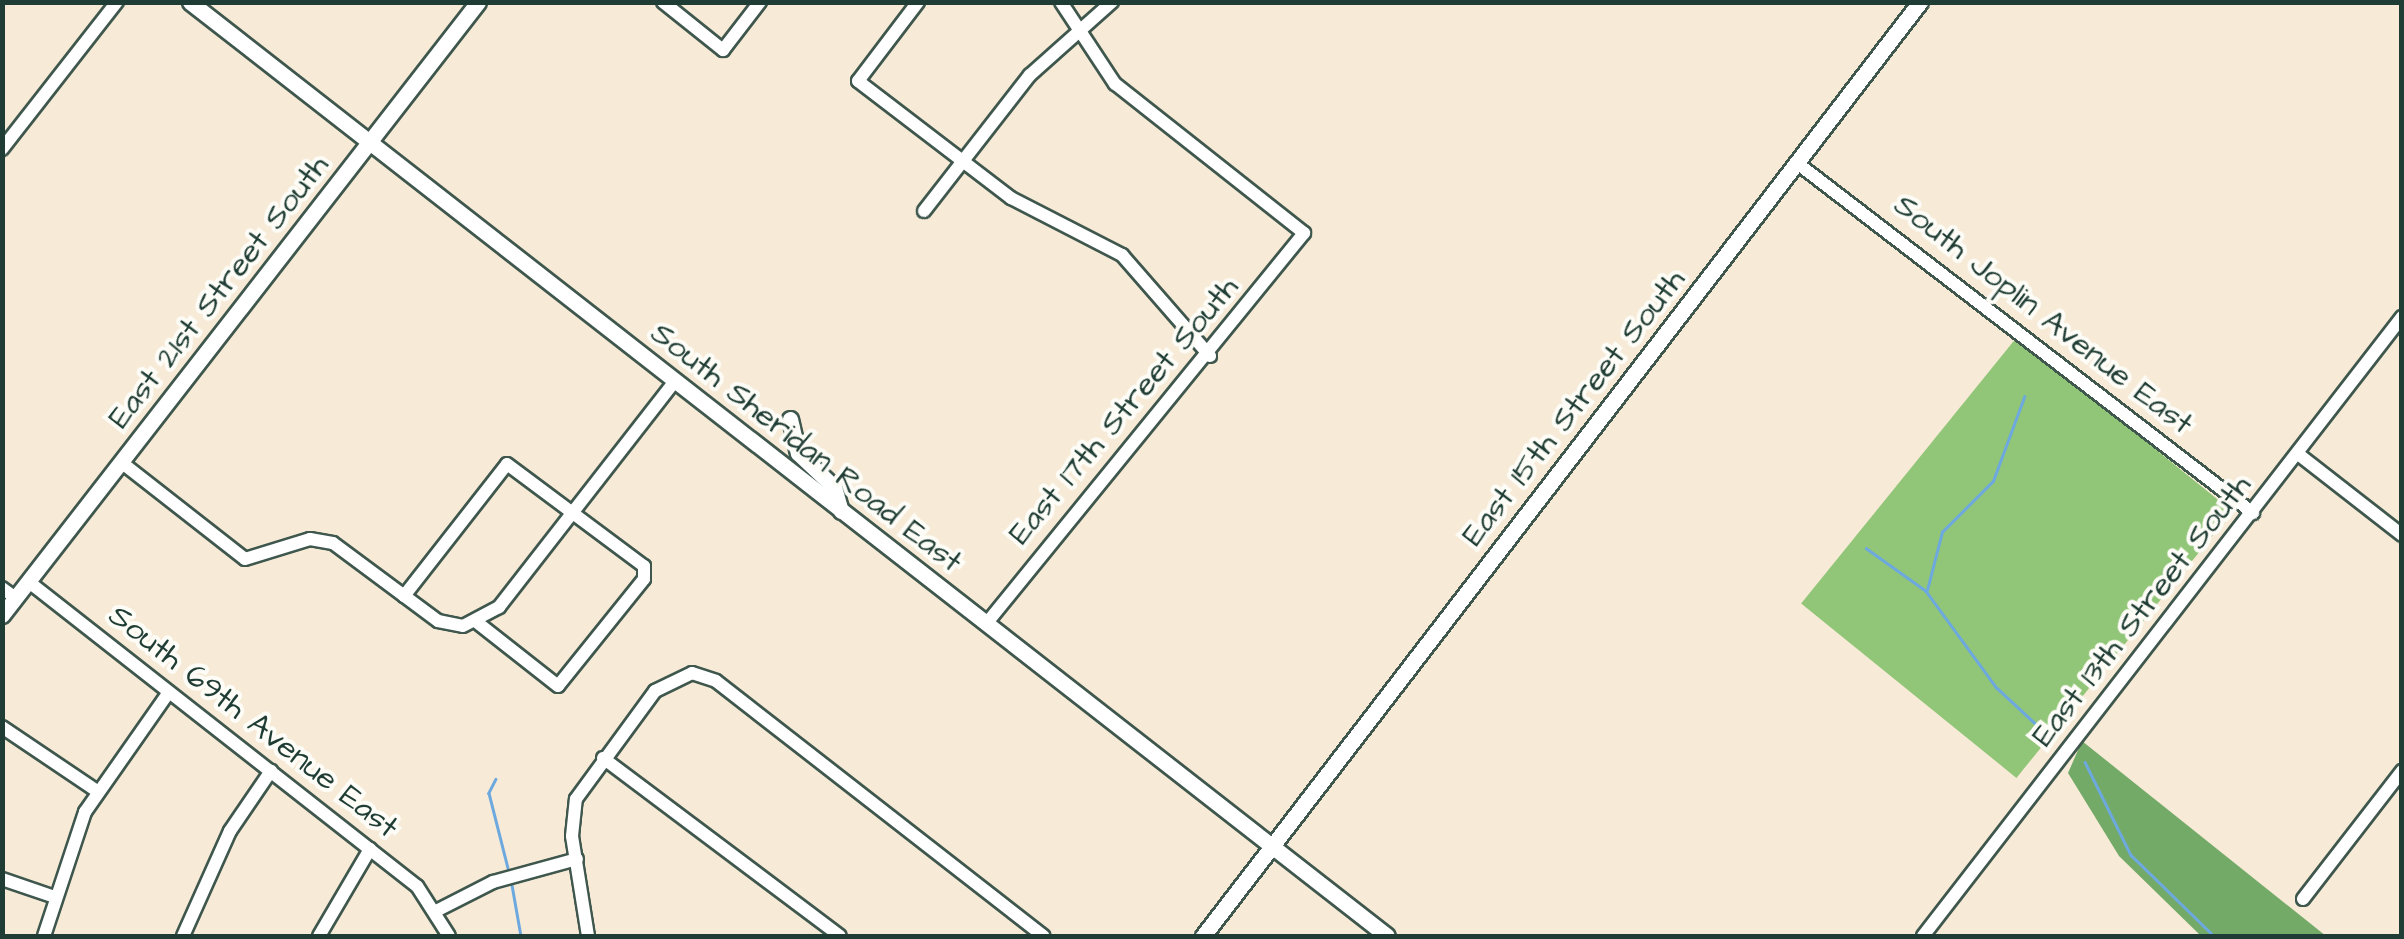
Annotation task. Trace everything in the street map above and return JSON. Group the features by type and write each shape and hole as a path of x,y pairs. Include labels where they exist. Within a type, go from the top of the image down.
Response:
{"main road":[{"name":"South Sheridan Road East","path":"190,2 1388,936"},
{"name":"East 21st Street South","path":"2,615 9,593 29,582 478,2"},
{"name":"East 15th Street South","path":"1203,936 1920,2"},
{"path":"790,420 798,453 834,487 841,511"}],"street":[{"path":"2,149 117,2"},
{"path":"664,2 723,50 760,2"},
{"path":"918,2 858,81 1011,198 1122,254 1210,356"},
{"path":"1061,2 1078,38"},
{"path":"924,211 1030,75 1078,38 1112,2"},
{"name":"East 17th Street South","path":"986,624 1210,356 1304,234 1132,99 1078,38"},
{"name":"South Joplin Avenue East","path":"1797,163 2253,514"},
{"name":"East 13th Street South","path":"1923,936 2402,317"},
{"path":"121,462 245,558 319,539 404,596 463,626 478,623 675,381"},
{"path":"2298,454 2402,535"},
{"path":"404,596 507,464 574,509 646,573 563,684 478,623"},
{"name":"South 69th Avenue East","path":"29,582 370,849 438,910"},
{"path":"588,936 577,859 576,799 604,758 671,678 716,681 1044,936"},
{"path":"44,936 52,896 96,791 168,692"},
{"path":"2,727 96,791"},
{"path":"604,758 840,936"},
{"path":"2302,900 2402,771"},
{"path":"183,936 230,831 271,772"},
{"path":"319,936 370,849"},
{"path":"448,936 438,910 493,882 577,859"},
{"path":"2,879 52,896"}],"green space":[{"path":"2017,337 2232,511 2016,778 1801,604"},
{"path":"2082,741 2326,936 2201,936 2119,856 2068,773"}],"waterway":[{"path":"1927,590 1942,532 1993,481 2024,397"},
{"path":"1866,548 1926,591 1996,687 2039,727"},
{"path":"2085,762 2131,855 2214,936"},
{"path":"496,779 489,793 508,868"},
{"path":"512,885 521,936"}]}
